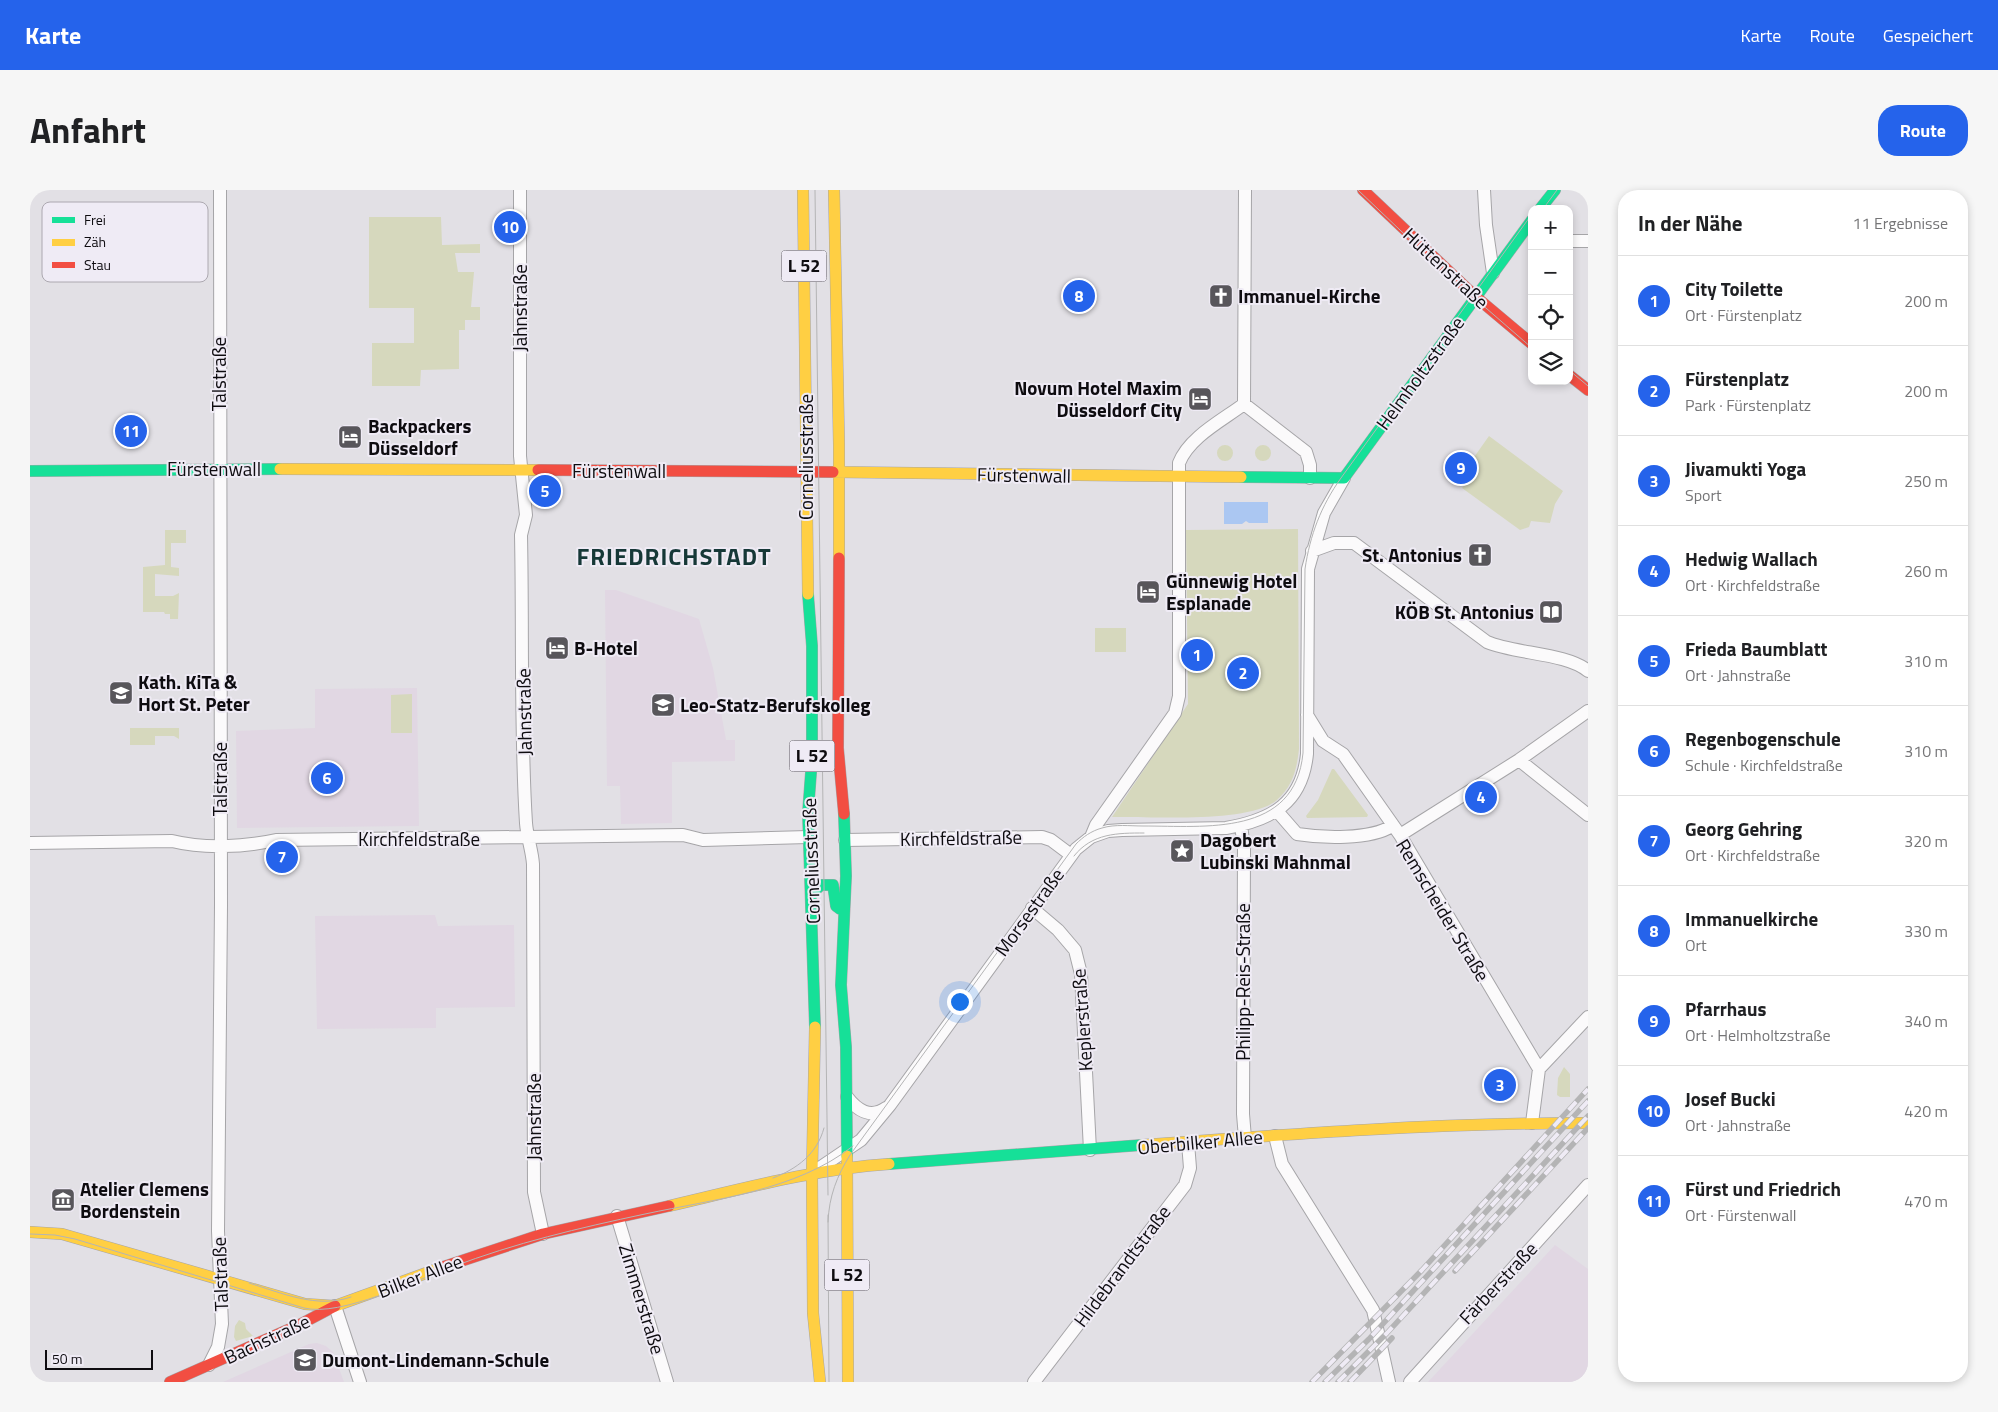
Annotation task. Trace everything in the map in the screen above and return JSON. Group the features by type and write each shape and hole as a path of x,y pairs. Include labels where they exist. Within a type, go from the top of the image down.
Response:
{"main road":[{"name":"Corneliusstraße","path":"803,190 806,594 812,655 812,759 808,797 808,837 812,894 815,1039 812,1172 813,1314 819,1357 820,1382"},
{"name":"Corneliusstraße","path":"834,190 838,472 838,748 845,840 845,914 841,985 846,1047 848,1149 848,1382"},
{"name":"Hüttenstraße","path":"1363,190 1476,297 1528,341"},
{"path":"1543,205 1554,190"},
{"name":"Helmholtzstraße","path":"1344,478 1528,226"},
{"path":"1573,378 1588,390"},
{"name":"Fürstenwall","path":"30,471 219,469 838,472 1344,478"},
{"path":"812,894 821,885 833,885 836,906 845,914"},
{"name":"Oberbilker Allee","path":"812,1172 976,1156 1090,1150 1275,1136 1532,1123 1588,1123"},
{"name":"Bilker Allee","path":"30,1232 71,1236 305,1304 335,1306 499,1247 543,1234 812,1172"},
{"name":"Bachstraße","path":"170,1382 299,1325 335,1306"}],"street":[{"name":"Talstraße","path":"208,1366 218,1347 221,1331 218,1279 220,190"},
{"name":"Jahnstraße","path":"520,190 520,456 526,515 521,535 523,704 526,826 533,864 534,1192 543,1234"},
{"path":"1245,190 1244,404 1306,452 1310,465 1310,478"},
{"path":"1484,190 1486,225 1493,273"},
{"path":"1573,241 1588,241"},
{"name":"Morsestraße","path":"812,1172 861,1140 890,1105 1071,855 1091,837 1178,706 1178,477 1182,455 1200,437 1244,404"},
{"path":"1091,837 1108,831 1226,828 1241,825 1277,811 1295,794 1302,780 1307,754 1308,569 1324,513 1344,478"},
{"path":"1312,551 1334,543 1354,543 1487,642 1512,650 1571,662 1588,671"},
{"path":"1277,811 1297,834 1307,836 1370,835 1396,831 1519,760 1588,711"},
{"name":"Remscheider Straße","path":"1307,714 1323,741 1342,754 1396,831 1539,1069"},
{"path":"1519,760 1588,815"},
{"name":"Philipp-Reis-Straße","path":"1241,825 1244,848 1243,1114 1245,1138"},
{"name":"Kirchfeldstraße","path":"30,843 172,842 187,845 261,843 276,840 529,839 682,835 704,840 808,837"},
{"name":"Kirchfeldstraße","path":"845,840 1042,837 1052,840 1071,855"},
{"name":"Keplerstraße","path":"1032,908 1058,930 1075,950 1081,974 1090,1150"},
{"path":"1532,1123 1539,1069 1588,1017"},
{"path":"847,1096 854,1106 864,1113 881,1112 890,1105"},
{"path":"1275,1136 1278,1154 1290,1178 1373,1310 1390,1382"},
{"name":"Hildebrandtstraße","path":"1034,1382 1184,1185 1190,1168 1188,1143"},
{"name":"Färberstraße","path":"1410,1382 1588,1185"},
{"name":"Zimmerstraße","path":"617,1216 667,1382"},
{"path":"335,1306 360,1382"}],"shaded area":[{"name":"Leo-Statz-Berufskolleg","path":"605,590 616,590 699,619 713,668 726,740 735,740 735,761 672,762 672,823 621,824 620,786 607,786"},
{"path":"417,688 419,826 237,828 236,731 315,728 315,689"},
{"path":"435,915 438,926 514,925 515,1007 436,1008 436,1028 317,1029 315,916"},
{"path":"1555,1245 1588,1269 1588,1382 1428,1382"},
{"name":"Dumont-Lindemann-Schule","path":"317,1343 326,1346 333,1352 344,1382 223,1382 309,1344"}],"green space":[{"path":"369,217 441,217 442,245 480,244 480,253 455,253 458,272 474,272 471,307 480,307 480,320 465,320 465,330 459,330 459,369 421,370 420,386 372,386 372,343 414,343 414,308 369,308"},
{"path":"1489,436 1563,491 1555,504 1550,523 1531,521 1529,527 1520,530 1462,488 1479,466 1472,460"},
{"path":"1222,445 1228,445 1233,450 1231,459 1222,461 1217,456 1217,450"},
{"path":"1260,445 1266,445 1271,450 1269,459 1260,461 1255,456 1255,450"},
{"path":"1298,529 1299,749 1295,770 1287,789 1277,800 1263,808 1244,813 1173,818 1112,817 1188,704 1186,530"},
{"path":"165,530 186,530 186,543 171,543 171,567 179,568 179,576 155,574 155,596 173,596 179,593 178,619 170,619 170,614 165,614 164,612 143,612 143,567 165,565"},
{"path":"1095,628 1126,628 1126,652 1095,652"},
{"path":"412,694 412,733 391,733 391,695"},
{"path":"130,728 179,728 179,739 174,736 155,736 155,745 130,745"},
{"path":"1332,769 1334,769 1368,815 1367,817 1307,818 1306,816 1318,800"},
{"path":"1564,1067 1570,1074 1570,1097 1560,1097 1557,1095 1558,1078"},
{"path":"239,1320 245,1323 246,1329 253,1336 236,1341 234,1337 235,1326"}],"water":[{"path":"1224,502 1268,502 1268,523 1249,523 1246,521 1242,524 1224,524"}],"tram line":[{"path":"815,190 828,1195"},
{"path":"1358,190 1441,269 1528,345"},
{"path":"1546,205 1557,190"},
{"path":"828,1222 834,1187 850,1155 1079,841 1094,831 1112,826 1193,826 1219,825 1243,821 1265,813 1283,800 1296,780 1303,753 1305,569 1317,521 1341,478 1528,220"},
{"path":"1573,373 1588,386"},
{"path":"1074,856 1081,848 1106,836 1144,833"},
{"path":"773,1178 790,1170 805,1159 816,1146 824,1128"},
{"path":"30,1234 55,1235 75,1239 304,1308 319,1309 357,1303 476,1258 547,1237 620,1219 727,1198 781,1183 806,1174 831,1161 853,1146"},
{"path":"828,1215 829,1382"},
{"path":"249,1283 287,1295 312,1300 325,1301 351,1297"}],"railway":[{"path":"1312,1382 1422,1270 1588,1089"},
{"path":"1325,1382 1369,1339 1588,1101"},
{"path":"1338,1382 1387,1333 1588,1116"},
{"path":"1455,1271 1588,1128"},
{"path":"1350,1382 1392,1338"}],"traffic: fast":[{"path":"1543,205 1555,190"},
{"path":"1241,477 1344,478 1528,225"},
{"path":"30,471 280,469"},
{"path":"808,594 812,646 812,759 808,813 815,1027"},
{"path":"844,814 846,876 841,985 846,1047 847,1156"},
{"path":"811,894 821,885 833,885 836,906 840,909"},
{"path":"889,1164 1142,1145"}],"traffic: slow":[{"path":"803,190 808,594"},
{"path":"834,190 839,445 839,558"},
{"path":"280,469 538,470"},
{"path":"833,472 1241,477"},
{"path":"815,1027 812,1173 813,1313 820,1382"},
{"path":"1142,1145 1420,1127 1588,1123"},
{"path":"847,1156 848,1382"},
{"path":"669,1206 806,1175 889,1164"},
{"path":"30,1232 62,1234 305,1304 335,1306 440,1268"}],"traffic: jam":[{"path":"1363,190 1476,297 1528,341"},
{"path":"1573,378 1588,390"},
{"path":"538,470 833,472"},
{"path":"839,558 838,748 844,814"},
{"path":"440,1268 543,1234 669,1206"},
{"path":"170,1382 299,1325 335,1306"}],"place":[{"name":"Josef Bucki","path":"510,227"},
{"name":"Immanuelkirche","path":"1079,296"},
{"name":"Immanuel-Kirche","path":"1221,296"},
{"name":"Novum Hotel Maxim Düsseldorf City","path":"1200,399"},
{"name":"Fürst und Friedrich","path":"131,431"},
{"name":"Backpackers Düsseldorf","path":"350,437"},
{"name":"Pfarrhaus","path":"1461,468"},
{"name":"Frieda Baumblatt","path":"545,491"},
{"name":"St. Antonius","path":"1480,555"},
{"name":"Günnewig Hotel Esplanade","path":"1148,592"},
{"name":"KÖB St. Antonius","path":"1551,612"},
{"name":"B-Hotel","path":"557,648"},
{"name":"City Toilette","path":"1197,655"},
{"name":"Fürstenplatz","path":"1243,673"},
{"name":"Kath. KiTa & Hort St. Peter","path":"121,693"},
{"name":"Leo-Statz-Berufskolleg","path":"663,705"},
{"name":"Regenbogenschule","path":"327,778"},
{"name":"Hedwig Wallach","path":"1481,797"},
{"name":"Dagobert Lubinski Mahnmal","path":"1182,851"},
{"name":"Georg Gehring","path":"282,857"},
{"name":"Jivamukti Yoga","path":"1500,1085"},
{"name":"Atelier Clemens Bordenstein","path":"63,1200"},
{"name":"Dumont-Lindemann-Schule","path":"305,1360"}],"district":[{"name":"FRIEDRICHSTADT","path":"674,557"}]}
